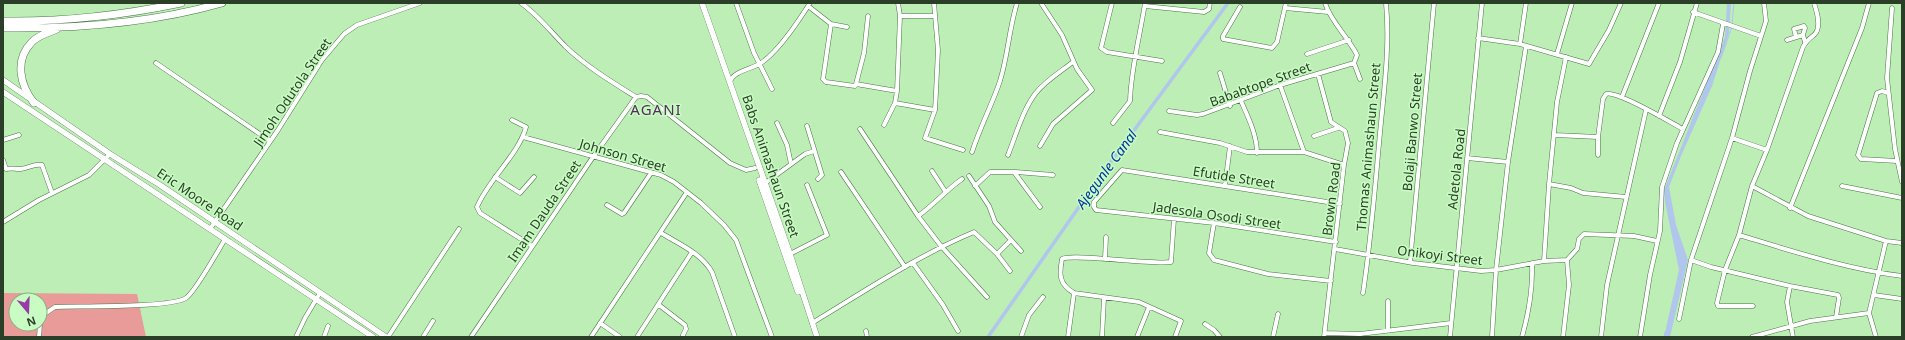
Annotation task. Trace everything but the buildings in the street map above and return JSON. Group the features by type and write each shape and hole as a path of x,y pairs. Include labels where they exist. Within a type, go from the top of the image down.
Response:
{"highway":[{"path":"3,21 44,21 88,17 150,10 181,3"},
{"path":"3,28 62,27 157,17 222,3"},
{"path":"34,103 26,94 21,78 23,56 32,41 62,27"}],"street":[{"name":"Jimoh Odutola Street","path":"210,229 270,141 322,60 344,34 357,25 420,3"},
{"path":"521,3 583,62 636,98 641,96 647,97 730,163 746,170 755,168"},
{"name":"Babs Animashaun Street","path":"701,3 730,82 763,185 815,337"},
{"path":"736,3 759,64 772,89"},
{"path":"884,125 895,103 897,92 900,16 898,3"},
{"path":"934,3 938,50 934,110 925,138 963,150"},
{"path":"972,152 1000,82 1009,46 1012,20 1016,3"},
{"path":"1040,146 1053,124 1091,91 1073,62 1062,35 1042,3"},
{"path":"1112,3 1101,48 1107,52 1162,61"},
{"path":"1113,123 1130,101 1129,92 1145,4 1204,12 1209,9 1210,3"},
{"path":"1240,7 1223,36 1224,39 1272,48 1276,45 1286,3"},
{"path":"1325,3 1328,12 1349,40 1357,55 1355,62 1360,79"},
{"name":"Thomas Animashaun Street","path":"1363,293 1369,255 1386,64 1386,3"},
{"name":"Bolaji Banwo Street","path":"1410,262 1434,3"},
{"name":"Adetola Road","path":"1450,337 1482,3"},
{"path":"1520,44 1526,3"},
{"path":"1557,54 1572,3"},
{"path":"1478,38 1520,44 1590,64 1621,3"},
{"path":"1622,97 1659,3"},
{"path":"1659,116 1680,62 1696,3"},
{"path":"1679,319 1691,260 1732,138 1766,21 1764,3"},
{"path":"1753,306 1718,305 1725,270 1739,235 1752,186 1767,150 1805,42 1817,32 1818,26 1814,3"},
{"path":"1790,208 1862,28 1870,3"},
{"path":"730,82 735,75 759,64 779,46 809,5 830,24 847,27"},
{"path":"1285,8 1328,12"},
{"path":"1892,8 1888,63 1888,93 1902,182"},
{"path":"1693,12 1761,36"},
{"path":"856,84 864,53 868,16"},
{"path":"900,16 935,16"},
{"path":"830,24 823,79 826,82 855,86 856,84 897,92"},
{"path":"1640,337 1650,275 1658,241 1662,186 1683,129 1718,52 1724,24"},
{"name":"Babs Animashaun Street","path":"709,25 755,168 790,254 815,337"},
{"path":"1796,37 1794,29 1804,26 1805,28 1803,35 1805,42"},
{"path":"1787,40 1803,35"},
{"path":"1307,54 1349,40"},
{"path":"1492,337 1496,270 1508,162 1526,46"},
{"path":"1544,261 1549,184 1560,77 1566,57"},
{"path":"156,62 270,141"},
{"path":"1008,155 1027,108 1035,94 1046,83 1073,62"},
{"name":"Bababtope Street","path":"1169,111 1197,115 1230,106 1280,85 1355,62"},
{"path":"726,72 735,75"},
{"path":"1220,73 1230,106"},
{"name":"Brown Road","path":"1318,74 1331,122 1345,131 1348,139 1324,335"},
{"name":"Eric Moore Road","path":"3,80 210,229 373,337"},
{"path":"1280,85 1304,152"},
{"path":"1888,93 1882,91 1877,93 1858,155 1861,159 1898,161"},
{"name":"Eric Moore Road","path":"3,92 215,222 387,337"},
{"path":"1598,155 1598,137 1604,95 1609,93 1622,97 1683,129"},
{"name":"Imam Dauda Street","path":"471,337 593,157 636,98"},
{"path":"1241,101 1252,127 1257,153"},
{"path":"895,103 934,110"},
{"path":"1601,337 1605,293 1646,110"},
{"path":"512,120 526,127 523,137 495,177 477,207 478,211 532,246"},
{"path":"777,123 787,145 791,164"},
{"path":"807,126 822,175 818,179"},
{"path":"1314,136 1338,127"},
{"path":"860,129 918,216 941,246 987,297"},
{"path":"1160,132 1220,143 1257,153 1304,152 1344,165"},
{"path":"3,140 19,135"},
{"path":"1554,135 1598,137"},
{"name":"Johnson Street","path":"523,137 669,178 687,192 724,225 736,240 772,337"},
{"path":"1732,138 1767,150"},
{"path":"1225,186 1230,146"},
{"path":"763,185 805,154 814,151"},
{"path":"3,222 52,193 89,175 108,156"},
{"path":"1468,158 1508,162"},
{"path":"3,160 6,169 14,167 19,169 38,164 42,165 52,193"},
{"name":"Efutide Street","path":"1096,210 1094,202 1120,171 1125,170 1340,204"},
{"path":"840,172 905,267"},
{"path":"932,172 945,191"},
{"path":"975,186 990,172 1053,175"},
{"path":"1014,172 1040,208"},
{"path":"607,205 622,214 624,213 652,173"},
{"path":"969,176 989,206 995,222 1021,251"},
{"path":"495,177 520,194 534,177"},
{"path":"918,216 936,202 945,191 962,179"},
{"path":"1549,184 1571,188 1582,193 1626,198"},
{"path":"790,254 827,235 807,185"},
{"path":"1752,186 1790,208 1825,222 1886,241 1902,244"},
{"path":"1842,186 1902,198"},
{"path":"592,337 687,192"},
{"name":"Jadesola Osodi Street","path":"1096,210 1214,223 1336,242"},
{"path":"1174,219 1171,262 1063,258 1060,275 1065,288 1074,293 1104,298 1127,299 1181,321 1175,337"},
{"path":"1214,223 1209,253 1214,260 1268,274 1331,281"},
{"path":"387,337 459,229"},
{"path":"812,323 941,246 974,232 997,254 1010,270"},
{"path":"661,233 705,262 712,272 735,337"},
{"path":"1563,337 1569,285 1567,260 1577,249 1579,239 1584,234 1634,236 1658,241"},
{"path":"1739,235 1789,250 1878,273 1902,276"},
{"path":"1104,260 1106,237"},
{"path":"48,311 55,306 165,303 184,299 193,291 225,239"},
{"path":"997,254 1011,240"},
{"path":"1876,337 1869,313 1886,241"},
{"name":"Onikoyi Street","path":"1335,249 1457,269 1496,270 1544,261 1567,260"},
{"path":"637,337 692,252"},
{"path":"1691,260 1790,286 1838,295 1839,298 1836,317"},
{"path":"913,263 943,305 958,331"},
{"path":"1522,337 1529,312 1532,286 1532,263"},
{"path":"1790,286 1788,302 1793,337"},
{"path":"296,337 320,293"},
{"path":"1068,337 1074,293"},
{"path":"1874,295 1902,299"},
{"path":"1021,337 1029,315 1043,297"},
{"path":"1102,337 1104,298"},
{"path":"1388,301 1388,329"},
{"path":"659,305 685,325 686,329 684,335"},
{"path":"1137,337 1149,307"},
{"path":"1752,337 1810,321 1869,313"},
{"path":"1273,337 1278,314"},
{"path":"423,337 433,321"},
{"path":"600,323 620,337"},
{"path":"1324,335 1360,334 1388,329 1451,323"},
{"path":"1205,324 1214,330 1220,337"},
{"path":"324,337 328,326"},
{"path":"866,331 867,337"}],"shaded area":[{"path":"3,293 8,293 8,332 48,332 48,293 137,294 146,337 3,337"}],"water":[{"path":"1727,3 1731,3 1729,33 1712,86 1669,187 1676,225 1688,260 1670,337 1664,337 1679,270 1665,202 1664,190 1725,37"}],"waterway":[{"name":"Ajegunle Canal","path":"988,337 1107,167 1228,3"},
{"path":"1732,24 1734,3"},
{"path":"1721,58 1732,27"},
{"path":"1664,337 1665,332"}],"railway":[{"path":"3,3 59,3"}],"district":[{"name":"AGANI","path":"656,109"}]}
